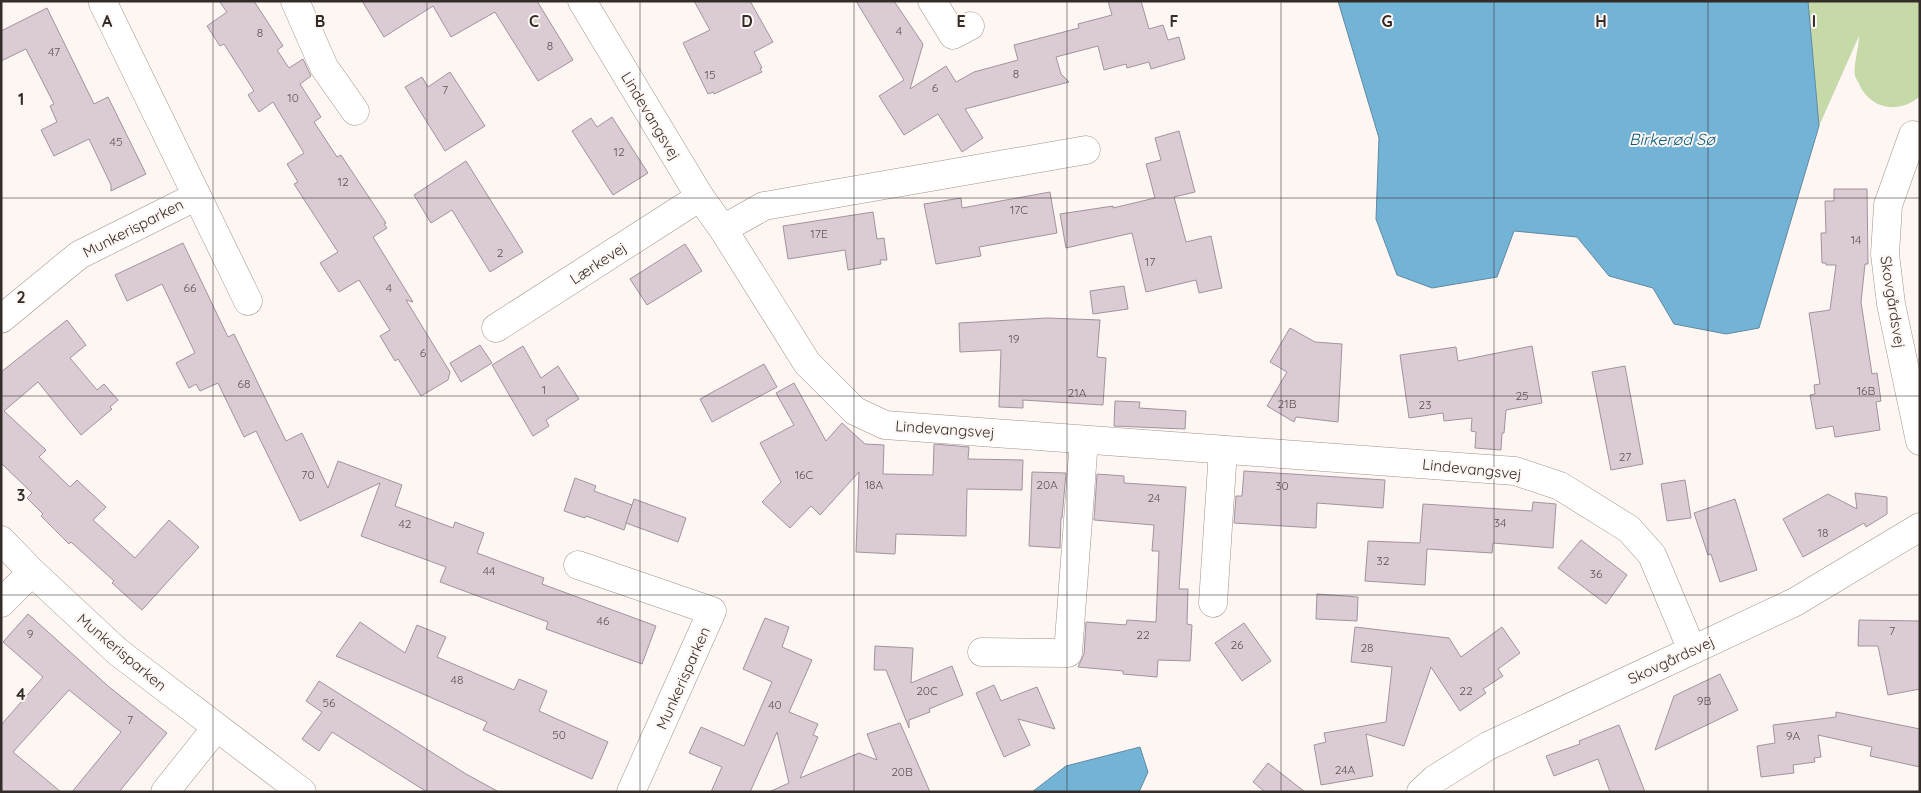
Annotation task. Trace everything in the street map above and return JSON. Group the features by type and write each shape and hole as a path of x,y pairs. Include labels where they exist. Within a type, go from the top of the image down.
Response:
{"street":[{"path":"295,1 324,67 355,111"},
{"name":"Lindevangsvej","path":"582,1 700,197 723,229 807,363 855,411 885,425 1515,471 1560,486 1629,529 1652,555 1692,650"},
{"path":"932,1 953,35 970,26"},
{"name":"Munkerisparken","path":"103,3 248,301"},
{"name":"Skovgårdsvej","path":"1913,135 1888,205 1885,254 1891,304 1920,441"},
{"path":"723,229 764,206 1086,150"},
{"name":"Munkerisparken","path":"1,319 79,255 197,196"},
{"name":"Lærkevej","path":"496,328 700,197"},
{"path":"982,652 1068,653 1084,440"},
{"path":"1213,603 1224,450"},
{"name":"Skovgårdsvej","path":"1421,792 1435,779 1488,746 1795,602 1920,527"},
{"name":"Munkerisparken","path":"1,540 32,572 118,652 302,792"},
{"name":"Munkerisparken","path":"578,565 712,611 631,792"},
{"path":"1,604 32,572"},
{"path":"166,792 216,728"}],"green space":[{"path":"1808,1 1920,1 1920,96 1904,105 1887,107 1872,100 1865,94 1855,76 1859,36 1819,126"}],"water":[{"name":"Birkerød Sø","path":"1338,1 1808,1 1819,126 1759,328 1726,334 1674,324 1653,288 1609,276 1577,237 1514,231 1497,277 1432,288 1397,275 1376,219 1379,138"},
{"path":"1140,747 1148,772 1139,792 1032,792 1066,766"}],"building":[{"path":"219,1 254,1 283,46 277,50 289,68 303,59 311,76 300,84 321,117 314,122 337,157 341,155 386,223 384,224 387,228 373,237 413,302 406,300 450,372 448,380 421,396 398,359 395,361 380,336 390,330 359,280 339,292 320,263 338,252 294,184 298,182 287,164 304,153 273,102 259,112 248,95 254,91 224,44 220,46 207,26 227,12"},
{"path":"362,1 537,1 573,60 538,81 495,12 451,37 433,6 384,37"},
{"path":"694,1 750,1 773,42 754,52 762,72 714,94 713,92 708,94 683,43 710,30"},
{"path":"856,1 894,1 923,44 910,89 946,66 956,82 974,72 1018,60 1014,45 1079,28 1078,24 1112,15 1108,1 1141,1 1149,29 1163,25 1168,40 1179,37 1185,59 1151,69 1149,62 1127,68 1126,64 1104,70 1098,46 1056,57 1061,74 1069,82 965,109 983,138 962,152 938,114 904,135 879,96 904,80"},
{"path":"47,8 94,104 108,97 146,174 111,191 111,185 89,139 54,156 41,130 57,122 50,106 54,104 26,49 1,61 1,31"},
{"path":"450,72 485,126 445,151 405,87 422,77 428,87"},
{"path":"612,117 648,173 613,195 572,131 591,118 597,127"},
{"path":"1179,131 1195,192 1174,197 1186,242 1211,236 1222,288 1199,293 1196,280 1146,292 1132,233 1066,248 1060,214 1113,206 1113,208 1155,198 1146,164 1161,160 1155,138"},
{"path":"466,161 523,252 490,272 452,210 431,223 414,195"},
{"path":"1834,189 1867,189 1868,264 1865,264 1861,302 1872,374 1877,373 1881,401 1876,402 1880,430 1835,437 1833,426 1816,429 1810,395 1815,394 1814,385 1820,384 1809,313 1830,310 1836,265 1822,263 1821,233 1826,233 1825,201 1834,201"},
{"path":"1050,192 1057,233 979,247 981,256 936,264 924,204 961,198 962,208"},
{"path":"873,212 877,239 884,238 887,260 880,260 881,264 848,270 845,250 788,259 783,226"},
{"path":"183,243 228,337 234,334 286,441 302,433 328,488 338,461 402,485 395,506 453,528 455,522 484,533 477,553 544,578 542,584 656,626 642,664 546,629 548,622 440,582 446,567 361,536 380,483 300,521 256,431 244,437 218,383 200,391 196,384 189,388 176,363 195,353 162,284 127,301 115,275"},
{"path":"685,244 702,271 647,305 630,279"},
{"path":"1124,286 1128,309 1093,314 1090,291"},
{"path":"1047,318 1100,320 1097,357 1106,358 1103,405 1023,400 1023,408 999,407 1001,350 960,352 959,323"},
{"path":"67,320 86,345 70,358 97,390 104,384 118,400 110,407 112,409 81,435 38,382 4,411 46,450 39,457 70,487 77,480 106,507 93,520 135,558 169,520 199,547 142,610 112,583 114,581 71,542 69,544 41,516 43,514 27,498 32,493 1,463 1,372"},
{"path":"1290,328 1315,342 1342,344 1338,422 1296,417 1294,422 1267,406 1287,372 1270,362"},
{"path":"480,345 492,363 461,382 450,363"},
{"path":"523,346 541,378 558,366 579,399 546,420 549,426 533,436 492,365"},
{"path":"1532,346 1542,403 1506,410 1501,450 1475,448 1476,432 1471,431 1472,418 1444,421 1443,413 1409,418 1400,355 1456,347 1458,361"},
{"path":"764,364 777,387 712,422 700,399"},
{"path":"1625,366 1643,464 1611,470 1592,372"},
{"path":"794,383 826,441 842,423 865,444 884,445 883,474 933,475 934,444 969,447 968,459 1023,460 1022,490 967,489 966,536 896,534 895,554 856,552 859,472 820,515 811,506 790,528 762,502 781,482 760,443 794,425 776,393"},
{"path":"1115,401 1140,402 1139,408 1186,411 1185,429 1114,426"},
{"path":"1244,471 1385,480 1383,508 1317,503 1316,528 1234,523 1236,496 1242,496"},
{"path":"1032,472 1066,473 1060,548 1029,546"},
{"path":"1097,474 1124,476 1124,483 1186,487 1179,589 1188,589 1187,624 1192,625 1190,661 1158,660 1157,677 1123,674 1123,671 1078,667 1084,654 1086,622 1126,625 1127,620 1156,622 1159,551 1152,551 1154,525 1094,520"},
{"path":"575,478 596,486 594,491 632,505 624,530 586,516 585,518 564,511"},
{"path":"1685,480 1691,518 1667,521 1661,484"},
{"path":"1855,493 1887,497 1887,514 1866,527 1864,523 1803,557 1783,519 1828,494 1857,509"},
{"path":"634,499 686,518 678,542 626,523"},
{"path":"1735,499 1757,570 1720,582 1711,554 1708,555 1694,513"},
{"path":"1533,502 1556,504 1553,548 1493,543 1492,553 1427,549 1425,585 1365,581 1368,541 1420,543 1423,504 1532,511"},
{"path":"1581,540 1627,575 1606,604 1558,568"},
{"path":"1317,594 1358,597 1357,621 1316,619"},
{"path":"28,614 108,686 167,733 119,792 72,792 121,732 69,690 13,752 61,792 1,792 1,725 43,677 3,642"},
{"path":"765,618 789,627 782,647 812,660 789,712 818,724 813,735 818,737 800,778 859,753 877,760 867,734 900,723 930,792 769,792 789,783 777,732 750,792 711,792 722,767 689,753 701,727 744,746 772,682 743,669"},
{"path":"1859,620 1920,621 1920,689 1888,695 1878,646 1858,646"},
{"path":"360,622 405,653 417,625 446,637 437,657 514,690 519,679 547,691 539,711 608,742 592,779 483,730 487,722 336,656"},
{"path":"1244,623 1271,661 1242,681 1215,643"},
{"path":"1355,627 1449,638 1461,657 1502,627 1520,653 1498,669 1503,676 1483,689 1486,693 1460,711 1431,667 1404,746 1366,734 1373,776 1321,785 1314,745 1326,742 1324,733 1386,722 1392,667 1351,662"},
{"path":"875,646 913,648 911,683 952,666 963,695 929,709 930,712 909,720 909,728 886,670 874,670"},
{"path":"1720,674 1738,710 1655,750 1674,696"},
{"path":"319,681 466,774 499,792 427,792 332,732 319,751 302,739 322,712 306,701"},
{"path":"994,685 1001,701 1037,687 1055,729 1018,719 1030,745 1004,757 976,693"},
{"path":"1836,712 1920,729 1920,767 1870,756 1872,747 1818,735 1821,757 1814,758 1815,762 1793,765 1794,773 1761,777 1757,746 1775,743 1773,725 1836,717"},
{"path":"1619,725 1645,792 1610,792 1598,759 1554,776 1546,756 1580,744 1579,741"},
{"path":"1268,763 1305,792 1265,792 1253,782"}]}
